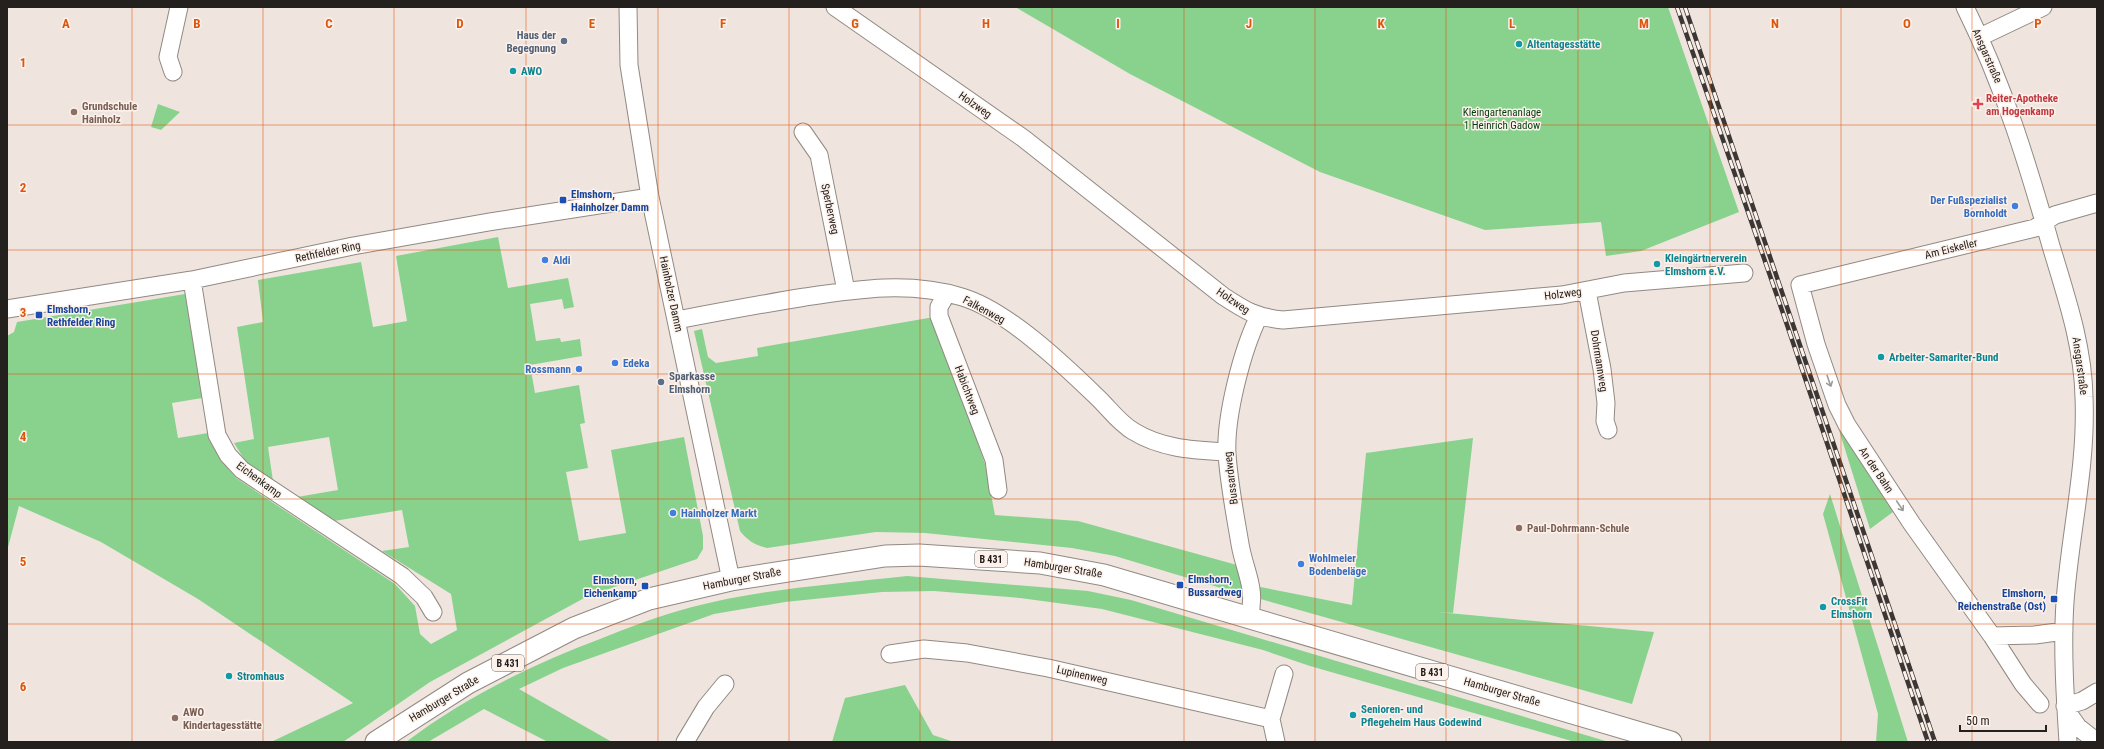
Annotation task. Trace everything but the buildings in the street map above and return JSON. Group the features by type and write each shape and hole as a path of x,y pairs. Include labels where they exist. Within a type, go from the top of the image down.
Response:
{"main road":[{"name":"Hamburger Straße","path":"376,742 468,684 574,628 649,599 731,580 885,556 962,557 1040,563 1099,573 1671,742"}],"street":[{"path":"174,72 168,57 179,7"},
{"name":"Hainholzer Damm","path":"628,7 629,65 650,197 731,580"},
{"name":"Holzweg","path":"835,7 1023,138 1223,296 1250,314 1283,320 1562,295 1624,284 1744,273"},
{"name":"Ansgarstraße","path":"1965,7 1980,37 2007,102 2044,222 2091,395 2065,600 2064,631 2068,742"},
{"path":"1980,37 2043,7"},
{"name":"Sperberweg","path":"803,132 819,155 846,291"},
{"name":"Rethfelder Ring","path":"7,309 192,280 360,245 489,222 650,197"},
{"name":"Am Eiskeller","path":"1800,285 2035,228 2055,215 2097,203"},
{"name":"Eichenkamp","path":"192,280 217,435 228,455 242,470 402,576 424,597 433,612"},
{"name":"An der Bahn","path":"1800,285 1816,344 1837,405 1850,430 1917,530 1992,636 2023,684 2040,704"},
{"name":"Falkenweg","path":"677,320 846,291 885,287 909,288 948,293 979,304 1033,339 1076,376 1132,431 1154,442 1166,445 1186,449 1227,452"},
{"name":"Dohrmannweg","path":"1586,291 1602,369 1608,430"},
{"name":"Habichtweg","path":"948,293 939,307 939,316 994,460 998,490"},
{"name":"Bussardweg","path":"1249,618 1254,602 1253,593 1242,555 1227,452 1229,422 1244,350 1259,316"},
{"path":"1992,636 2035,635 2064,631"},
{"name":"Lupinenweg","path":"890,654 924,649 966,653 1048,668 1271,719"},
{"path":"1276,742 1271,719 1284,674"},
{"path":"685,742 706,707 726,684"},
{"path":"2097,692 2066,708 2078,727 2097,742"}],"green space":[{"name":"Kleingartenanlage 1 Heinrich Gadow","path":"1015,7 1668,7 1739,212 1641,251 1606,256 1601,222 1485,230 1320,172 1130,74"},
{"path":"158,104 180,112 161,130 151,127"},
{"path":"498,237 508,288 568,278 574,307 564,309 562,299 530,304 536,341 560,338 561,342 580,339 582,356 530,365 535,393 579,385 585,423 580,424 588,468 566,472 579,541 626,533 611,450 684,437 703,536 703,549 697,559 588,596 430,682 343,742 271,742 353,703 198,599 101,542 19,506 7,551 7,336 14,332 17,322 185,294 202,398 172,403 178,438 208,433 220,459 236,478 395,584 415,606 420,634 431,644 457,630 451,594 382,551 409,547 402,510 334,521 297,497 338,490 329,437 268,447 273,481 246,462 234,443 254,439 237,327 263,322 258,280 361,262 373,327 407,321 396,256"},
{"path":"934,317 985,464 995,515 1078,521 1237,565 1244,595 1115,556 1072,548 925,533 876,532 767,548 755,544 749,540 740,531 694,331 702,329 708,357 716,363 758,356 757,348"},
{"path":"1838,427 1897,509 1870,529"},
{"path":"1473,438 1453,613 1437,612 1654,632 1632,704 1257,598 1255,586 1352,605 1366,453"},
{"path":"1830,494 1908,742 1876,742 1878,714 1823,514"},
{"path":"907,576 1088,591 1131,600 1609,742 1575,742 1310,666 1263,650 1102,609 1020,598 934,591 882,592 785,602 714,614 563,668 519,689 612,742 548,742 484,709 428,742 406,742 475,696 499,683 574,649 657,617 718,601 772,591"},
{"path":"905,685 933,735 954,742 832,742 845,698"}],"railway":[{"path":"1677,7 1785,319 1928,742"},
{"path":"1685,7 1935,742"}],"place":[{"name":"Haus der Begegnung","path":"564,41"},
{"name":"Altentagesstätte","path":"1519,44"},
{"name":"AWO","path":"513,71"},
{"name":"Reiter-Apotheke am Hogenkamp","path":"1978,104"},
{"name":"Grundschule Hainholz","path":"74,112"},
{"name":"Elmshorn, Hainholzer Damm","path":"563,200"},
{"name":"Der Fußspezialist Bornholdt","path":"2015,206"},
{"name":"Aldi","path":"545,260"},
{"name":"Kleingärtnerverein Elmshorn e.V.","path":"1657,264"},
{"name":"Elmshorn, Rethfelder Ring","path":"39,315"},
{"name":"Arbeiter-Samariter-Bund","path":"1881,357"},
{"name":"Edeka","path":"615,363"},
{"name":"Rossmann","path":"579,369"},
{"name":"Sparkasse Elmshorn","path":"661,382"},
{"name":"Hainholzer Markt","path":"673,513"},
{"name":"Paul-Dohrmann-Schule","path":"1519,528"},
{"name":"Wohlmeier Bodenbeläge","path":"1301,564"},
{"name":"Elmshorn, Bussardweg","path":"1180,585"},
{"name":"Elmshorn, Eichenkamp","path":"645,586"},
{"name":"Elmshorn, Reichenstraße (Ost)","path":"2054,599"},
{"name":"CrossFit Elmshorn","path":"1823,607"},
{"name":"Stromhaus","path":"229,676"},
{"name":"Senioren- und Pflegeheim Haus Godewind","path":"1353,715"},
{"name":"AWO Kindertagesstätte","path":"175,718"}]}
